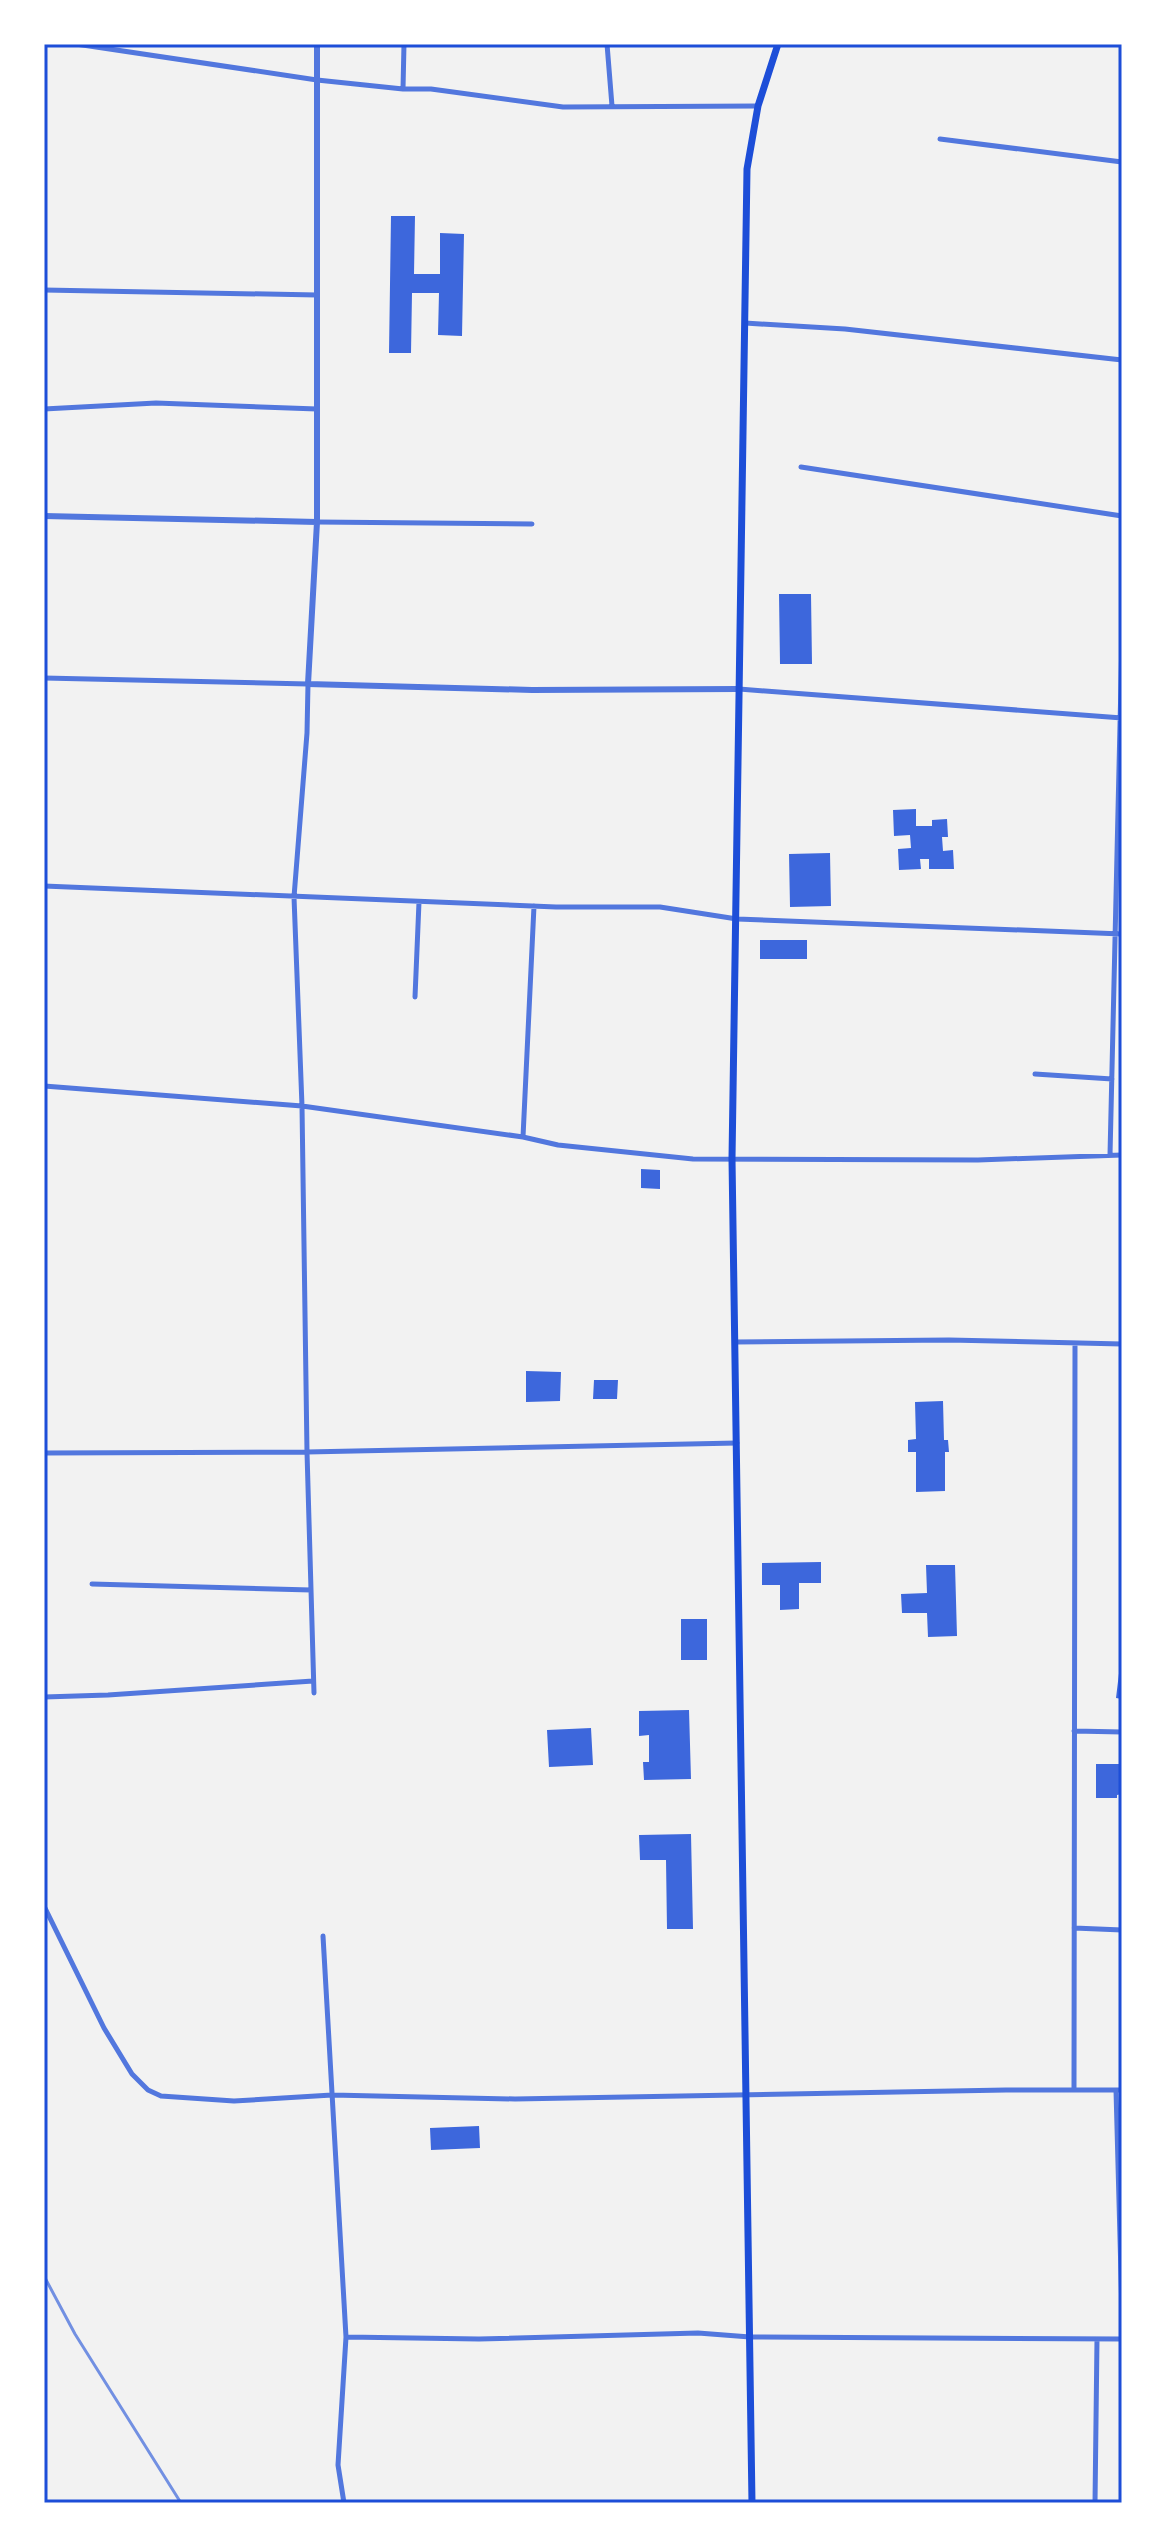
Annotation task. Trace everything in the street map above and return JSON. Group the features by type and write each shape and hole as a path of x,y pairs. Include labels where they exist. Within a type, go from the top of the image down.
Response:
{"main road":[{"path":"752,2503 732,1159 747,169 758,106 778,44"}],"street":[{"path":"76,44 317,80 431,89 563,107 758,106"},
{"path":"314,1693 302,1106 294,897 307,733 317,522 317,44"},
{"path":"403,89 404,44"},
{"path":"607,44 612,106"},
{"path":"940,139 1122,162"},
{"path":"44,290 317,295"},
{"path":"745,323 845,329 1122,360"},
{"path":"44,409 156,403 317,409"},
{"path":"801,467 1122,516"},
{"path":"44,516 532,524"},
{"path":"1110,1155 1122,639"},
{"path":"44,678 532,690 738,689 1121,718"},
{"path":"44,886 534,906 660,907 737,919 1122,934"},
{"path":"415,997 419,902"},
{"path":"523,1137 534,906"},
{"path":"1035,1074 1112,1079"},
{"path":"44,1086 302,1106 523,1137 558,1145 693,1159 978,1160 1122,1155"},
{"path":"735,1342 949,1340 1122,1344"},
{"path":"1074,2089 1075,1343"},
{"path":"44,1453 307,1452 737,1443"},
{"path":"92,1584 311,1590"},
{"path":"44,1697 155,1693 313,1681"},
{"path":"1074,1731 1122,1732"},
{"path":"44,1906 104,2028 132,2074 148,2090 176,2099 234,2101 332,2095 515,2099 1119,2090 1122,2312"},
{"path":"1074,1928 1122,1930"},
{"path":"323,1936 346,2337 338,2465 344,2503"},
{"path":"346,2337 479,2339 698,2333 750,2337 1122,2339"},
{"path":"1095,2503 1097,2339"}],"building":[{"path":"391,216 415,216 414,274 440,274 440,233 464,234 462,336 438,335 439,293 412,293 411,353 389,353"},
{"path":"779,594 811,594 812,664 780,664"},
{"path":"916,809 916,826 932,826 932,820 947,819 948,837 942,837 943,851 953,850 954,869 929,869 929,859 920,859 921,869 899,870 898,849 911,848 910,835 894,836 893,810"},
{"path":"830,853 831,906 790,907 789,854"},
{"path":"760,940 807,940 807,959 760,959"},
{"path":"641,1169 660,1170 660,1189 641,1188"},
{"path":"526,1371 561,1372 560,1401 526,1402"},
{"path":"594,1380 618,1380 617,1399 593,1399"},
{"path":"943,1401 944,1440 948,1440 949,1452 945,1452 945,1491 916,1492 916,1452 908,1452 908,1440 916,1439 915,1402"},
{"path":"821,1562 821,1583 799,1583 799,1609 780,1610 780,1585 762,1585 762,1563"},
{"path":"926,1565 955,1565 957,1636 928,1637 927,1613 902,1613 901,1594 927,1593"},
{"path":"681,1619 707,1619 707,1660 681,1660"},
{"path":"1122,1665 1122,1699 1116,1698"},
{"path":"689,1710 691,1779 644,1780 643,1762 649,1762 649,1735 639,1736 639,1711"},
{"path":"591,1728 593,1765 549,1767 547,1730"},
{"path":"1096,1764 1122,1764 1122,1794 1117,1798 1096,1798"},
{"path":"691,1834 693,1929 667,1929 666,1860 640,1860 639,1835"},
{"path":"479,2126 480,2148 431,2150 430,2128"}],"railway":[{"path":"44,2276 75,2334 181,2503"}]}
